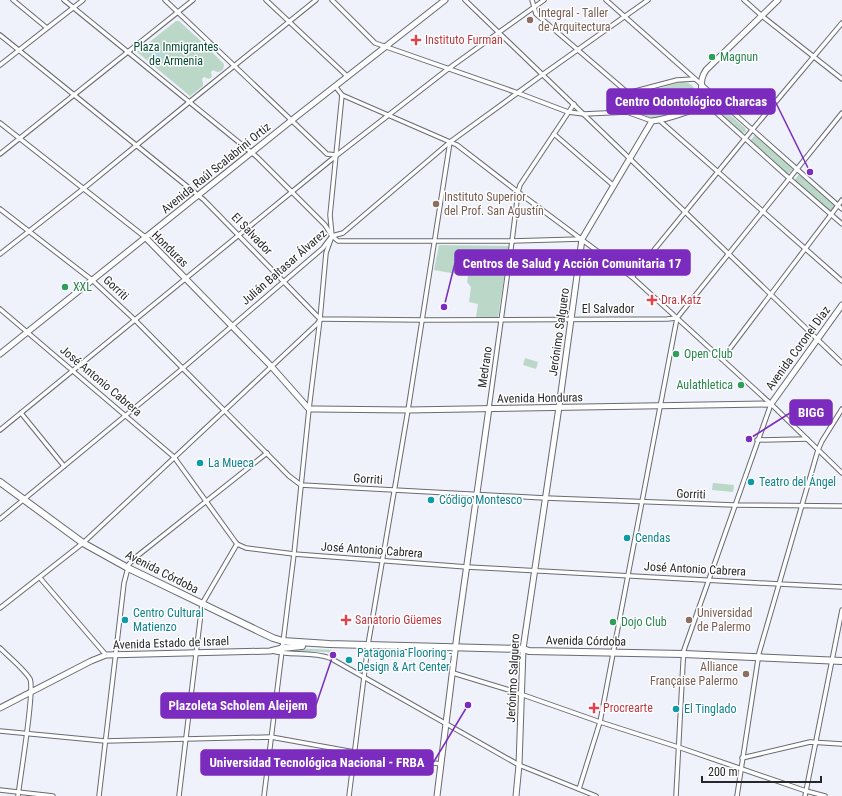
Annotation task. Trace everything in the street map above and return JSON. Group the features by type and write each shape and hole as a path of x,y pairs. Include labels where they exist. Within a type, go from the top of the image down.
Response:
{"main road":[{"name":"Avenida Raúl Scalabrini Ortiz","path":"0,354 198,194 445,0"},
{"path":"652,121 692,109 697,104 701,95 702,76 706,70 778,0"},
{"name":"Jerónimo Salguero","path":"516,796 519,765 522,649 559,407 582,239 652,121"},
{"name":"Honduras","path":"145,238 271,366 309,408"},
{"name":"Avenida Coronel Díaz","path":"770,404 842,305"},
{"name":"Avenida Honduras","path":"309,408 408,410 770,404"},
{"name":"Medrano","path":"437,796 489,408"},
{"name":"Avenida Córdoba","path":"0,482 83,543 128,568 273,638 283,641 329,644 522,649 530,651 684,654 842,662"},
{"name":"Avenida Córdoba","path":"281,651 329,644"},
{"name":"Avenida Estado de Israel","path":"0,708 31,691 106,655 281,651"}],"street":[{"path":"13,0 47,28"},
{"path":"64,0 252,152 325,225 332,236 340,241 512,241 582,239"},
{"path":"0,65 84,0"},
{"path":"165,0 327,154 337,154"},
{"path":"0,154 193,0"},
{"path":"266,0 347,76"},
{"path":"0,254 83,189 316,0"},
{"path":"332,0 375,43 568,112 584,114 627,112 652,121"},
{"path":"465,0 842,363"},
{"path":"532,0 536,14 628,93 677,80 689,78 696,79"},
{"path":"0,430 337,154 448,69 544,0"},
{"path":"606,0 842,209"},
{"name":"Julián Baltasar Álvarez","path":"0,519 183,368 323,248 332,236 343,233 450,142 648,0"},
{"path":"744,0 762,16 842,78"},
{"path":"632,277 842,23"},
{"name":"El Salvador","path":"0,35 198,194 320,319 502,320 677,318"},
{"path":"335,86 342,95 457,145 632,277 722,359 842,473"},
{"path":"264,796 294,554 326,254 332,236 330,215 342,95"},
{"name":"Medrano","path":"489,408 518,192 520,185 574,104"},
{"path":"692,109 704,107 711,108 842,224"},
{"path":"578,789 600,722 677,318 842,113"},
{"path":"659,120 842,281"},
{"name":"Honduras","path":"0,123 145,238"},
{"path":"554,134 614,186"},
{"path":"349,796 368,645 408,410 450,142"},
{"path":"722,359 842,200"},
{"name":"Gorriti","path":"0,209 92,280 135,320 289,476 301,485 394,491 642,502 801,507 842,506"},
{"name":"José Antonio Cabrera","path":"0,309 174,457 237,544 246,548 294,554 383,561 842,587"},
{"path":"0,608 83,543 317,324 320,319"},
{"path":"676,796 684,654 770,404"},
{"path":"736,796 758,658 818,450 842,409"},
{"path":"22,413 64,466"},
{"path":"757,440 807,439"},
{"path":"99,796 124,583 128,568 132,560 267,453"},
{"path":"179,796 202,604 237,544"},
{"path":"40,578 106,655"},
{"path":"806,796 842,610"},
{"path":"0,648 28,676 31,684 18,794"},
{"path":"281,651 325,656 519,765 589,795 596,796"},
{"path":"454,673 806,791 825,796"},
{"path":"0,731 105,741 271,737 354,752 441,764"},
{"path":"742,758 806,743 816,742 842,744"},
{"path":"0,790 18,794 53,796"}],"green space":[{"name":"Plaza Inmigrantes de Armenia","path":"176,21 179,21 201,41 200,45 206,46 224,64 221,71 217,72 213,70 211,72 212,77 209,79 204,77 202,79 203,86 190,96 137,52"},
{"path":"681,82 691,85 696,94 693,102 684,108 654,118 643,115 629,108 630,97"},
{"path":"707,95 745,128 745,133 741,132 712,105 703,104"},
{"path":"755,135 793,169 787,175 749,142"},
{"path":"799,174 835,205 830,212 794,181"},
{"path":"439,245 509,246 498,317 476,317 478,304 469,302 471,287 467,282 468,276 434,270"},
{"path":"525,358 538,362 536,369 523,365"},
{"path":"713,483 734,485 733,492 712,490"},
{"path":"286,648 335,650 335,657 327,652 286,651"}],"water":[{"path":"158,50 161,51 161,61 154,62 151,61 150,54 151,51"}],"place":[{"name":"Integral - Taller de Arquitectura","path":"530,20"},
{"name":"Instituto Furman","path":"416,40"},
{"name":"Magnun","path":"712,57"},
{"name":"Centro Odontológico Charcas","path":"810,172"},
{"name":"Instituto Superior del Prof. San Agustín","path":"436,204"},
{"name":"XXL","path":"65,287"},
{"name":"Dra.Katz","path":"652,300"},
{"name":"Centros de Salud y Acción Comunitaria 17","path":"444,307"},
{"name":"Open Club","path":"676,354"},
{"name":"Aulathletica","path":"741,385"},
{"name":"BIGG","path":"749,439"},
{"name":"La Mueca","path":"200,463"},
{"name":"Teatro del Ángel","path":"751,482"},
{"name":"Código Montesco","path":"431,500"},
{"name":"Cendas","path":"627,538"},
{"name":"Centro Cultural Matienzo","path":"125,620"},
{"name":"Sanatorio Güemes","path":"346,620"},
{"name":"Universidad de Palermo","path":"689,620"},
{"name":"Dojo Club","path":"613,622"},
{"name":"Plazoleta Scholem Aleijem","path":"333,655"},
{"name":"Patagonia Flooring - Design & Art Center","path":"349,660"},
{"name":"Alliance Française Palermo","path":"746,674"},
{"name":"Universidad Tecnológica Nacional - FRBA","path":"468,705"},
{"name":"Procrearte","path":"594,708"},
{"name":"El Tinglado","path":"676,709"}]}
